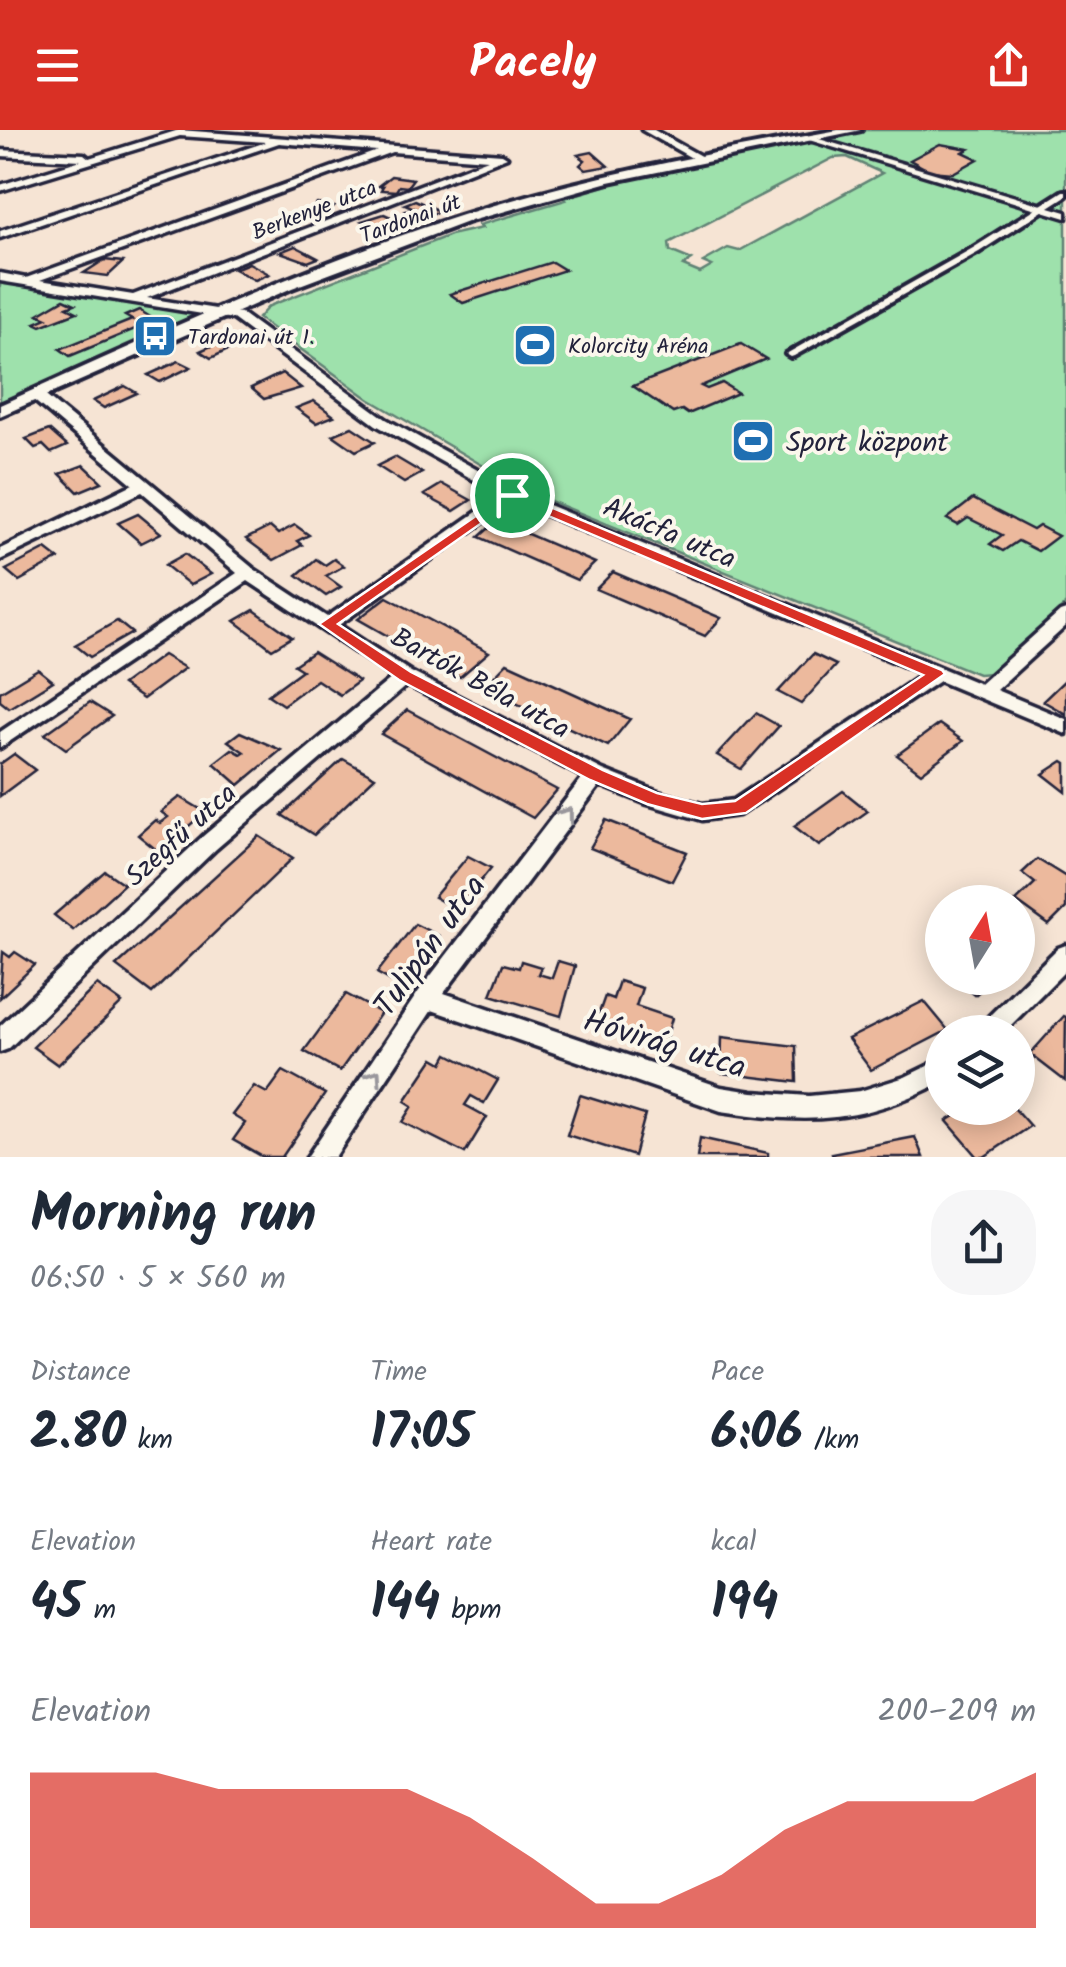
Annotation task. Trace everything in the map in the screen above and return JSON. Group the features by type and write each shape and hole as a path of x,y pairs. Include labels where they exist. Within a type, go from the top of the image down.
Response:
{"street":[{"path":"647,130 701,159"},
{"name":"Tardonai út","path":"0,411 225,312 466,218 624,175 856,130"},
{"path":"0,188 180,134 393,148"},
{"path":"812,138 1066,215"},
{"path":"0,235 284,140"},
{"path":"26,281 393,148"},
{"name":"Berkenye utca","path":"135,298 504,160 502,156 393,148"},
{"path":"0,152 95,158"},
{"path":"791,354 1066,193"},
{"path":"0,277 225,312"},
{"name":"Akácfa utca","path":"225,312 244,321 381,422 512,495 1066,727"},
{"name":"Bartók Béla utca","path":"36,395 248,573 405,676 596,775 686,809 702,812 739,808 936,674"},
{"path":"0,555 142,486"},
{"path":"327,624 512,495"},
{"path":"0,741 248,573"},
{"path":"983,692 1066,616"},
{"name":"Szegfű utca","path":"0,1041 208,843 405,676"},
{"name":"Tulipán utca","path":"320,1157 427,998 596,775"},
{"path":"1007,1015 1066,955"},
{"name":"Hóvirág utca","path":"427,998 721,1099 762,1106 807,1110 859,1106 925,1077"}],"green space":[{"name":"Sport központ","path":"864,130 1066,130 1066,604 992,673 978,674 528,492 369,399 258,318 269,306 450,235 639,176","holes":["847,157 882,173 739,251 728,248 703,262 712,266 700,273 683,266 692,260 670,251 669,243 833,158"]},
{"path":"0,281 201,313 0,405"}],"building":[{"path":"940,144 969,149 963,152 978,159 953,173 930,171 910,160"},
{"path":"592,152 608,166 586,170 580,165 585,160 578,155"},
{"path":"391,176 413,179 407,187 399,186 396,191 381,190 383,186 378,186"},
{"path":"415,200 441,212 414,216 406,211 414,208 405,204"},
{"path":"317,204 334,207 320,218 303,215"},
{"path":"384,214 402,222 383,230 362,221"},
{"path":"295,246 318,258 308,262 280,252"},
{"path":"104,260 123,262 108,276 84,273"},
{"path":"552,262 565,270 463,303 450,294"},
{"path":"249,263 269,274 255,280 234,269"},
{"path":"64,299 75,304 67,307 77,312 41,326 35,323 47,318 38,314"},
{"path":"139,310 152,318 141,323 145,325 70,356 60,349 132,320 125,316"},
{"path":"229,338 241,344 211,358 200,351"},
{"path":"741,344 766,359 701,386 707,389 722,383 738,393 688,414 682,410 673,413 633,386"},
{"path":"179,361 191,367 160,382 148,375"},
{"path":"282,373 301,388 264,399 251,388"},
{"path":"125,386 137,393 104,408 93,401"},
{"path":"314,401 334,416 316,423 296,408"},
{"path":"352,427 375,442 356,451 333,435"},
{"path":"49,430 67,446 51,453 43,445 35,448 26,439"},
{"path":"395,457 422,473 404,483 377,466"},
{"path":"84,465 102,482 78,492 60,474"},
{"path":"442,484 471,500 454,511 424,495"},
{"path":"973,499 1033,530 1039,526 1058,536 1038,551 1018,541 1003,551 990,544 1002,535 968,518 958,525 947,519"},
{"path":"138,514 161,533 141,543 118,523"},
{"path":"497,521 595,563 577,580 479,537"},
{"path":"295,525 309,535 297,541 302,545 274,560 246,539 270,527 278,534"},
{"path":"46,549 59,559 19,581 6,570"},
{"path":"185,554 211,574 190,585 165,565"},
{"path":"316,559 325,565 334,559 344,566 326,576 341,587 326,596 297,575"},
{"path":"613,572 721,618 705,636 596,589"},
{"path":"387,597 489,652 460,677 358,619"},
{"path":"254,610 292,637 272,649 235,621"},
{"path":"117,621 132,633 90,657 75,645"},
{"path":"313,652 359,681 340,695 317,680 283,705 268,695 302,670 294,665"},
{"path":"813,654 836,665 801,704 778,692"},
{"path":"163,655 185,668 143,699 122,685"},
{"path":"507,663 630,719 608,746 483,688"},
{"path":"38,669 53,681 9,708 0,701 0,692"},
{"path":"1066,679 1066,714 1043,701"},
{"path":"90,702 112,716 66,749 45,734"},
{"path":"407,710 557,790 533,818 381,734"},
{"path":"756,713 779,726 741,769 717,755"},
{"path":"939,724 963,741 921,773 897,755"},
{"path":"240,732 281,750 239,785 214,763 232,749 244,752 228,741"},
{"path":"14,754 35,770 0,796 0,764"},
{"path":"343,759 375,777 314,835 282,815"},
{"path":"1063,761 1066,763 1066,792 1043,774"},
{"path":"843,791 868,811 819,846 794,826"},
{"path":"180,797 205,812 159,852 138,835 155,820 160,823 168,817 161,812"},
{"path":"606,820 687,852 672,881 590,848"},
{"path":"259,836 293,858 152,993 116,966"},
{"path":"468,856 491,868 457,910 434,897"},
{"path":"1037,859 1066,877 1066,908 1049,925 1035,915 1035,883 1022,873"},
{"path":"105,871 124,884 73,930 54,915"},
{"path":"415,924 439,936 400,986 377,973"},
{"path":"3,952 10,957 15,952 35,965 0,998"},
{"path":"521,961 541,967 538,974 552,978 558,961 575,966 561,1016 491,995 503,964 519,968"},
{"path":"619,981 642,988 636,1006 672,1018 663,1049 594,1027 605,996 613,999"},
{"path":"97,985 122,1003 58,1065 33,1047"},
{"path":"346,994 381,1013 340,1071 304,1051"},
{"path":"924,1001 936,1015 925,1015 925,1042 871,1070 848,1039"},
{"path":"1066,1017 1065,1081 1035,1058 1035,1048"},
{"path":"722,1037 796,1046 797,1082 721,1073"},
{"path":"448,1054 498,1080 484,1103 471,1096 465,1105 487,1117 465,1153 403,1122 413,1106 405,1101 434,1058 443,1063"},
{"path":"283,1071 325,1094 282,1157 263,1157 233,1140 245,1123 232,1115 254,1086 267,1093"},
{"path":"580,1095 645,1115 634,1156 567,1135"},
{"path":"950,1125 1030,1126 984,1157 978,1157"},
{"path":"915,1137 923,1157 833,1157 832,1153"},
{"path":"700,1138 768,1153 768,1157 697,1157"}],"place":[{"name":"Tardonai út 1.","path":"155,336"},
{"name":"Kolorcity Aréna","path":"535,345"},
{"name":"Sport központ","path":"753,441"}],"route":[{"path":"512,495 936,674 739,808 702,812 654,799 596,775 405,676 327,624 512,495"}]}
